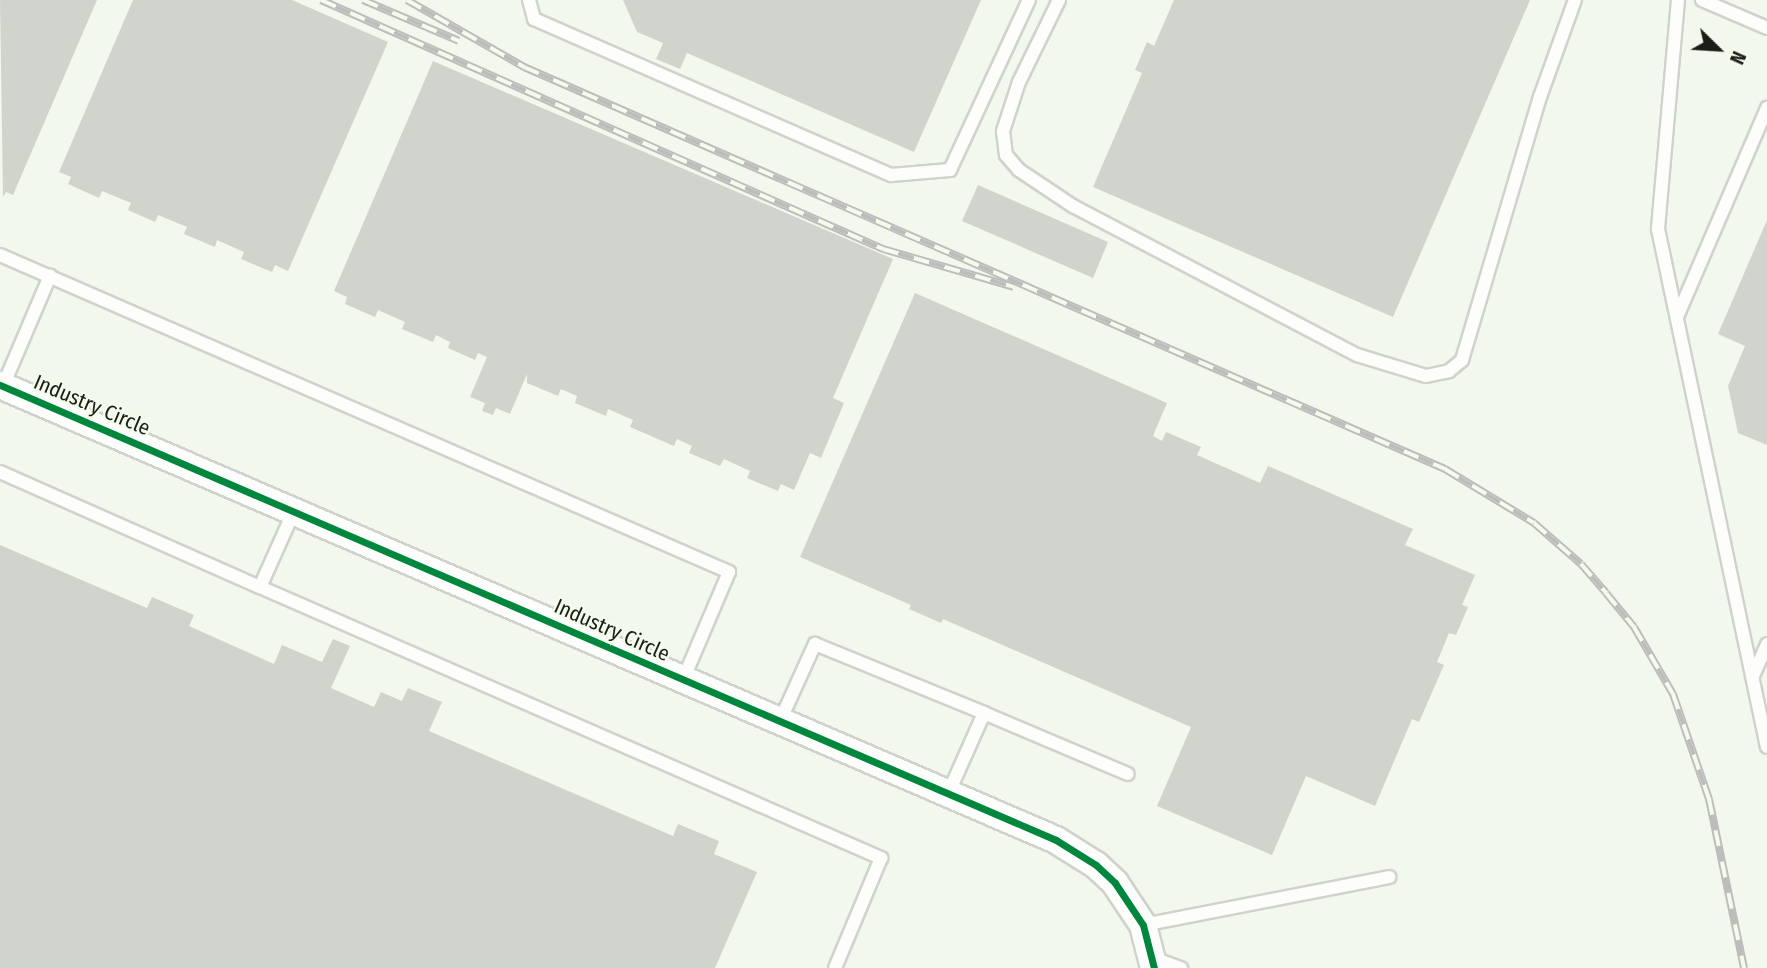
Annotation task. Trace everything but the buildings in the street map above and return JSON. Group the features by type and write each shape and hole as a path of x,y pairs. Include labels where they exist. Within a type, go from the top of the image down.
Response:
{"street":[{"name":"Industry Circle","path":"1,385 1076,851 1115,883 1143,925 1154,963"}],"lane":[{"path":"529,0 534,19 891,175 950,170 1028,0"},
{"path":"1059,0 1019,82 1003,131 1006,155 1019,170 1073,206 1357,355 1426,376 1448,371 1462,360 1540,97 1574,0"},
{"path":"1678,0 1658,229 1767,747"},
{"path":"1702,0 1767,28"},
{"path":"1677,317 1767,108"},
{"path":"0,255 729,572 683,680"},
{"path":"1,385 50,276"},
{"path":"0,472 881,858 835,968"},
{"path":"260,587 294,510"},
{"path":"780,721 815,644 1128,774"},
{"path":"1753,676 1767,644"},
{"path":"947,794 984,713"},
{"path":"1143,925 1389,877"},
{"path":"1154,963 1181,968"}],"railway":[{"path":"321,0 883,249 1014,287"},
{"path":"363,0 459,41"},
{"path":"407,0 524,67 1445,469 1534,523 1581,564 1634,627 1673,694 1709,799 1744,968"}],"cycle path":[{"path":"0,385 1056,840 1096,865 1115,883 1143,925 1154,968"}]}
